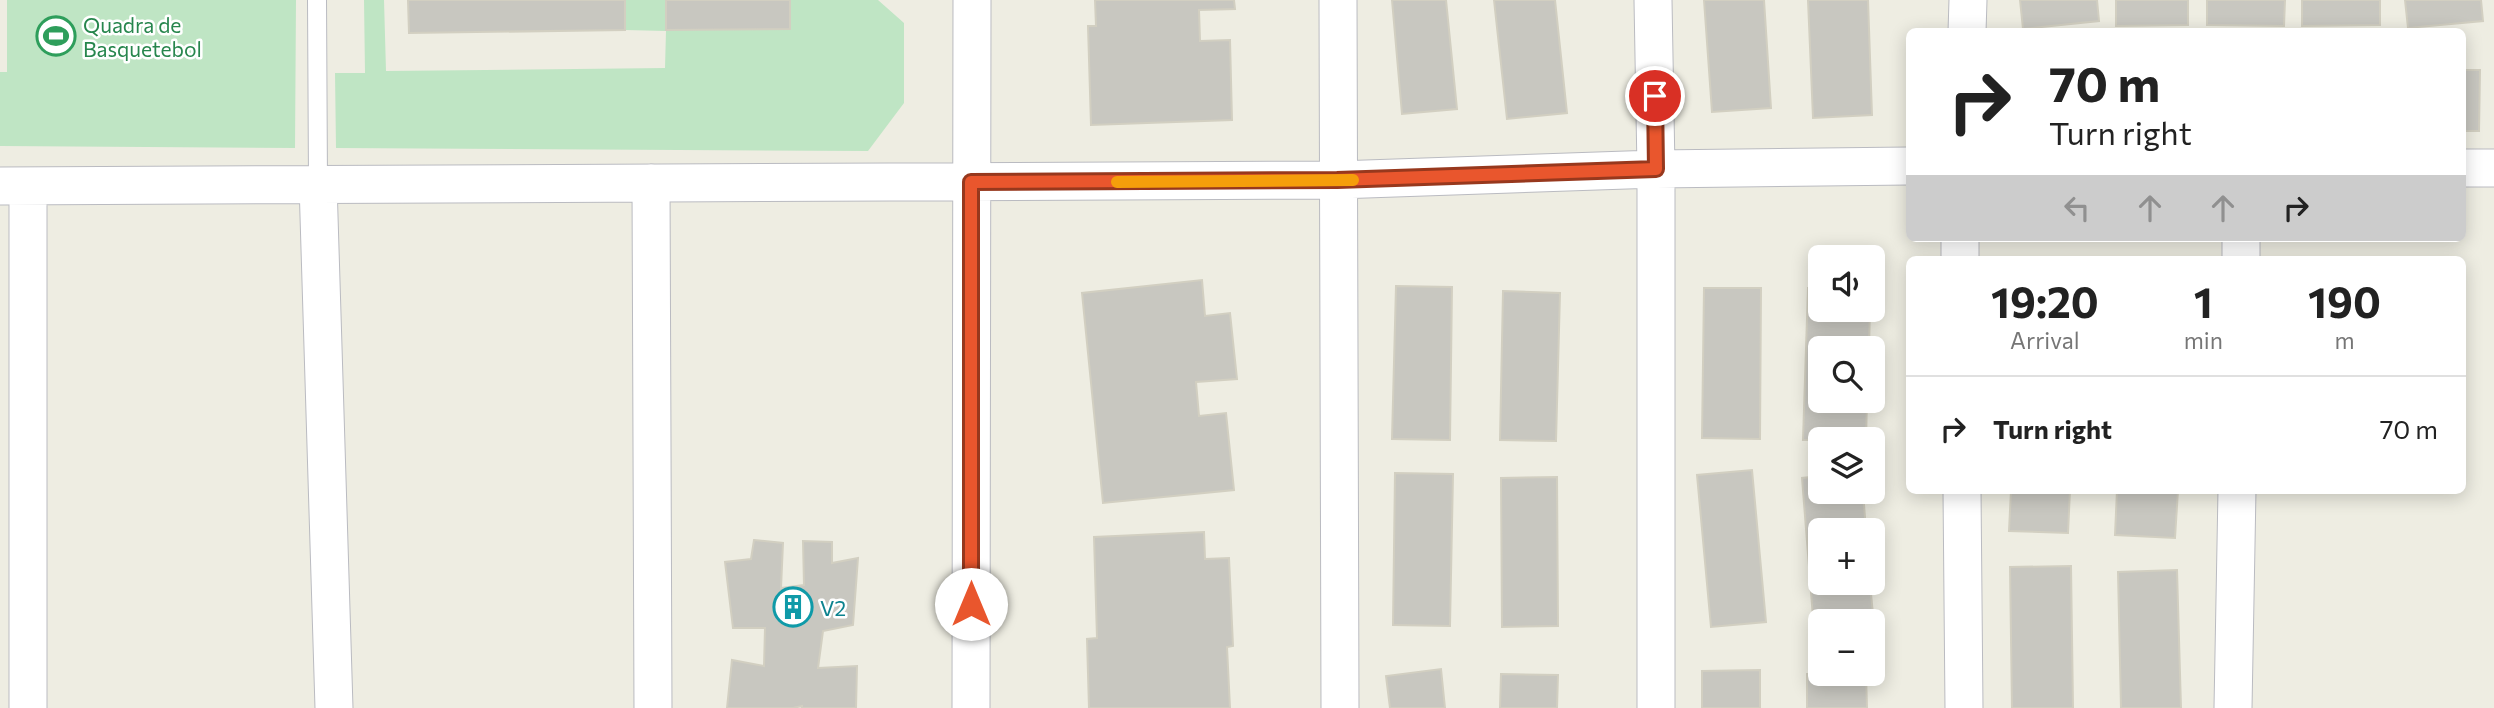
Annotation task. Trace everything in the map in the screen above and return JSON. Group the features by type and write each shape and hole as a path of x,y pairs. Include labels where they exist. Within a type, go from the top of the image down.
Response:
{"street":[{"path":"971,708 972,0"},
{"path":"1338,0 1339,708"},
{"path":"1653,0 1656,169 1656,708"},
{"path":"1967,28 1968,0"},
{"path":"28,708 14,186 1337,180 1656,169 1906,166"},
{"path":"2466,167 2494,168"},
{"path":"318,183 334,708"},
{"path":"651,183 653,708"},
{"path":"1962,494 1964,708"},
{"path":"2233,708 2237,494"}],"lane":[{"path":"317,0 318,183"}],"green space":[{"path":"7,0 296,0 295,148 0,146 0,72 7,72"},
{"path":"364,0 384,0 386,71 665,68 666,31 625,30 625,0 666,0 667,30 790,29 790,0 878,0 904,23 904,103 868,151 336,148 335,73 365,73"}],"building":[{"path":"408,0 625,0 625,30 409,33"},
{"path":"666,0 790,0 790,29 666,30"},
{"path":"1095,0 1234,0 1235,9 1199,10 1200,41 1230,40 1232,120 1091,125 1088,26 1096,26"},
{"path":"1392,0 1446,0 1457,109 1402,114"},
{"path":"1494,0 1555,0 1567,113 1507,119"},
{"path":"1704,0 1764,0 1771,108 1712,112"},
{"path":"1808,0 1868,0 1872,115 1813,118"},
{"path":"2020,0 2097,0 2099,21 2023,28"},
{"path":"2116,0 2188,0 2188,25 2116,26"},
{"path":"2207,0 2285,0 2284,26 2207,25"},
{"path":"2302,0 2380,0 2380,25 2302,26"},
{"path":"2405,0 2481,0 2483,21 2408,28"},
{"path":"2466,70 2480,70 2479,131 2466,131"},
{"path":"1202,280 1205,316 1230,313 1237,379 1196,382 1199,416 1226,413 1234,490 1103,503 1082,293"},
{"path":"1396,286 1452,287 1450,440 1392,439"},
{"path":"1704,288 1761,288 1760,439 1702,438"},
{"path":"1808,288 1808,322 1870,322 1869,336 1808,336 1808,413 1867,413 1866,427 1808,427 1808,440 1803,440"},
{"path":"1503,291 1560,293 1556,441 1500,440"},
{"path":"1752,470 1766,622 1711,627 1697,475"},
{"path":"1395,473 1453,474 1450,626 1393,625"},
{"path":"1557,477 1558,626 1502,627 1501,478"},
{"path":"1808,477 1808,504 1864,504 1865,518 1808,518 1808,554 1802,478"},
{"path":"2011,494 2070,494 2068,533 2009,531"},
{"path":"2117,494 2178,494 2175,538 2115,535"},
{"path":"1204,532 1205,559 1229,558 1233,646 1227,647 1230,708 1089,708 1087,639 1097,638 1094,537"},
{"name":"V2","path":"754,540 783,543 781,588 804,585 803,541 832,542 832,563 858,558 853,625 823,631 818,668 857,666 856,708 727,708 732,660 764,666 765,628 733,628 725,562 751,559"},
{"path":"2071,566 2073,708 2012,708 2010,567"},
{"path":"2177,570 2181,708 2121,708 2118,572"},
{"path":"1811,595 1871,595 1872,609 1812,609"},
{"path":"1441,669 1445,708 1390,708 1386,676"},
{"path":"1760,670 1760,708 1702,708 1702,671"},
{"path":"1501,674 1558,675 1557,708 1500,708"},
{"path":"1807,674 1808,686 1866,686 1867,708 1807,708"}],"slow traffic":[{"path":"1117,182 1353,180"}],"place":[{"name":"Quadra de Basquetebol","path":"56,36"},
{"name":"V2","path":"793,607"}],"route":[{"path":"971,604 971,182 1337,180 1656,169 1655,96"}]}
